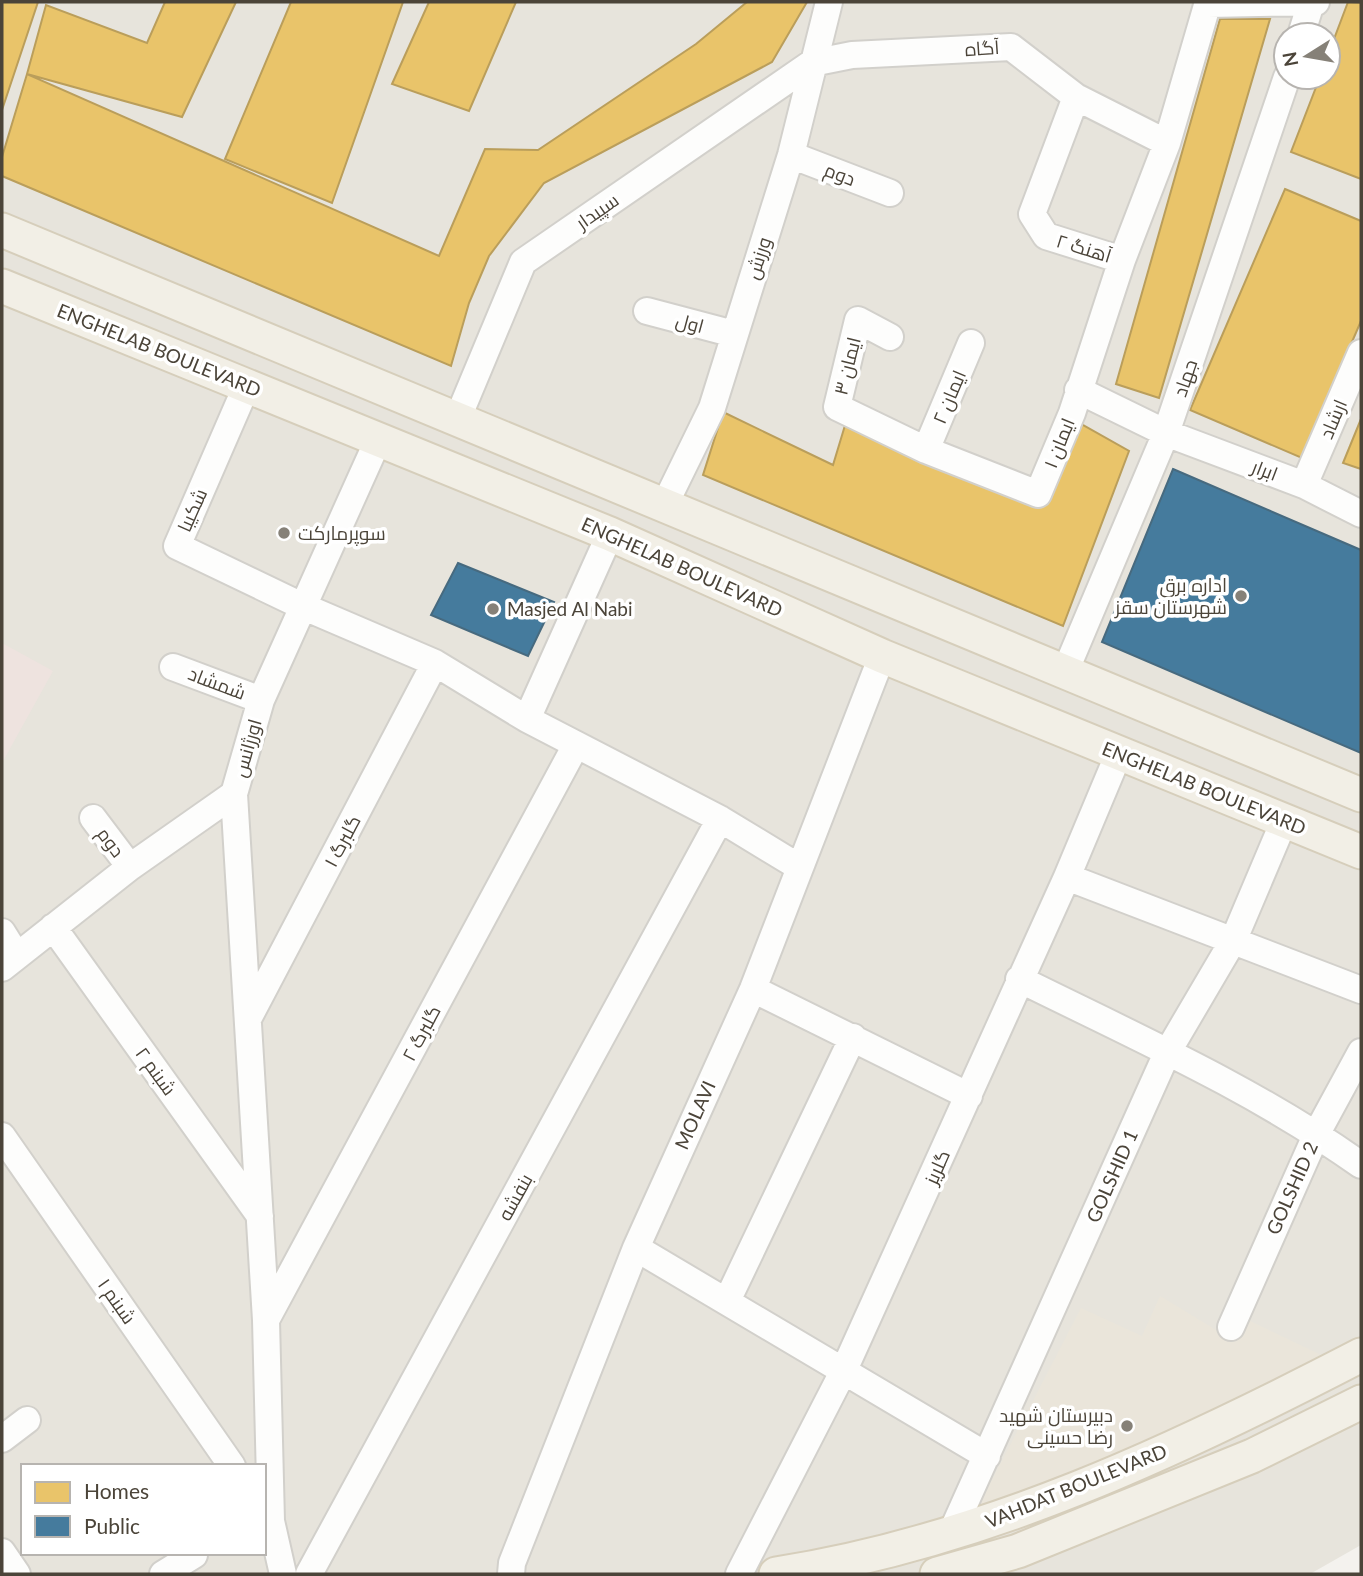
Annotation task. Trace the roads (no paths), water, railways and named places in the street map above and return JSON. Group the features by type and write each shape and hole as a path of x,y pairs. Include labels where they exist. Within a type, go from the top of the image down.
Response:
{"main road":[{"path":"2,230 1361,795"},
{"name":"ENGHELAB BOULEVARD","path":"2,286 610,534 881,656 1361,852"},
{"path":"1187,781 1230,782 1242,763 1244,747"},
{"name":"VAHDAT BOULEVARD","path":"775,1574 831,1566 950,1536 1129,1466 1282,1396 1361,1355"},
{"name":"VAHDAT BOULEVARD","path":"937,1574 1018,1551 1252,1456 1361,1402"}],"street":[{"name":"ورزش","path":"664,506 712,408 791,155 828,2"},
{"path":"1208,3 1314,3 1307,21"},
{"name":"ایمان ۱","path":"926,450 1038,494 1072,413 1122,260 1167,143 1208,3"},
{"name":"آگاه","path":"812,63 852,55 1010,47 1076,97 1167,143"},
{"name":"سپیدار","path":"457,420 523,262 812,63"},
{"name":"جهاد","path":"1065,672 1167,433 1282,91"},
{"name":"آهنگ ۲","path":"1076,97 1032,214 1046,236 1122,260"},
{"name":"دوم","path":"791,155 890,193"},
{"name":"اول","path":"647,311 734,334"},
{"name":"ایمان ۳","path":"890,337 858,320 837,407 926,450"},
{"name":"ایمان ۲","path":"926,450 971,343"},
{"name":"ارشاد","path":"1304,485 1361,353"},
{"name":"شکیبا","path":"247,385 177,546 302,606"},
{"name":"ابرار","path":"1078,390 1167,433 1304,485 1361,514"},
{"name":"اورژانس","path":"9,962 130,867 234,794 261,699 379,438"},
{"path":"527,719 610,534"},
{"path":"302,606 435,663 527,719 720,819 799,867"},
{"name":"MOLAVI","path":"511,1574 512,1563 636,1248 753,989 881,656"},
{"name":"گلبرگ ۱","path":"248,1019 435,663"},
{"name":"شمشاد","path":"173,667 261,699"},
{"name":"گلبرگ ۲","path":"266,1320 576,745"},
{"name":"گلریز","path":"739,1574 844,1370 1067,877 1119,753"},
{"path":"234,794 266,1320 268,1516 283,1574"},
{"name":"دوم","path":"93,818 130,867"},
{"name":"بنفشه","path":"309,1574 720,819"},
{"name":"GOLSHID 1","path":"950,1536 1167,1053 1234,939 1284,821"},
{"path":"1067,877 1361,990"},
{"name":"شبنم ۲","path":"53,927 260,1216"},
{"path":"2,932 9,962"},
{"path":"1019,979 1167,1053 1317,1133 1361,1165"},
{"path":"753,989 969,1096"},
{"path":"727,1301 853,1037"},
{"name":"GOLSHID 2","path":"1231,1327 1317,1133 1361,1052"},
{"name":"شبنم ۱","path":"2,1136 231,1464"},
{"path":"636,1248 987,1456"},
{"path":"2,1439 27,1420"},
{"path":"163,1574 194,1555"}],"place":[{"name":"سوپرمارکت","path":"284,533"},
{"name":"اداره برق شهرستان سقز","path":"1241,596"},
{"name":"Masjed Al Nabi","path":"493,609"},
{"name":"دبیرستان شهید رضا حسینی","path":"1127,1426"}]}
